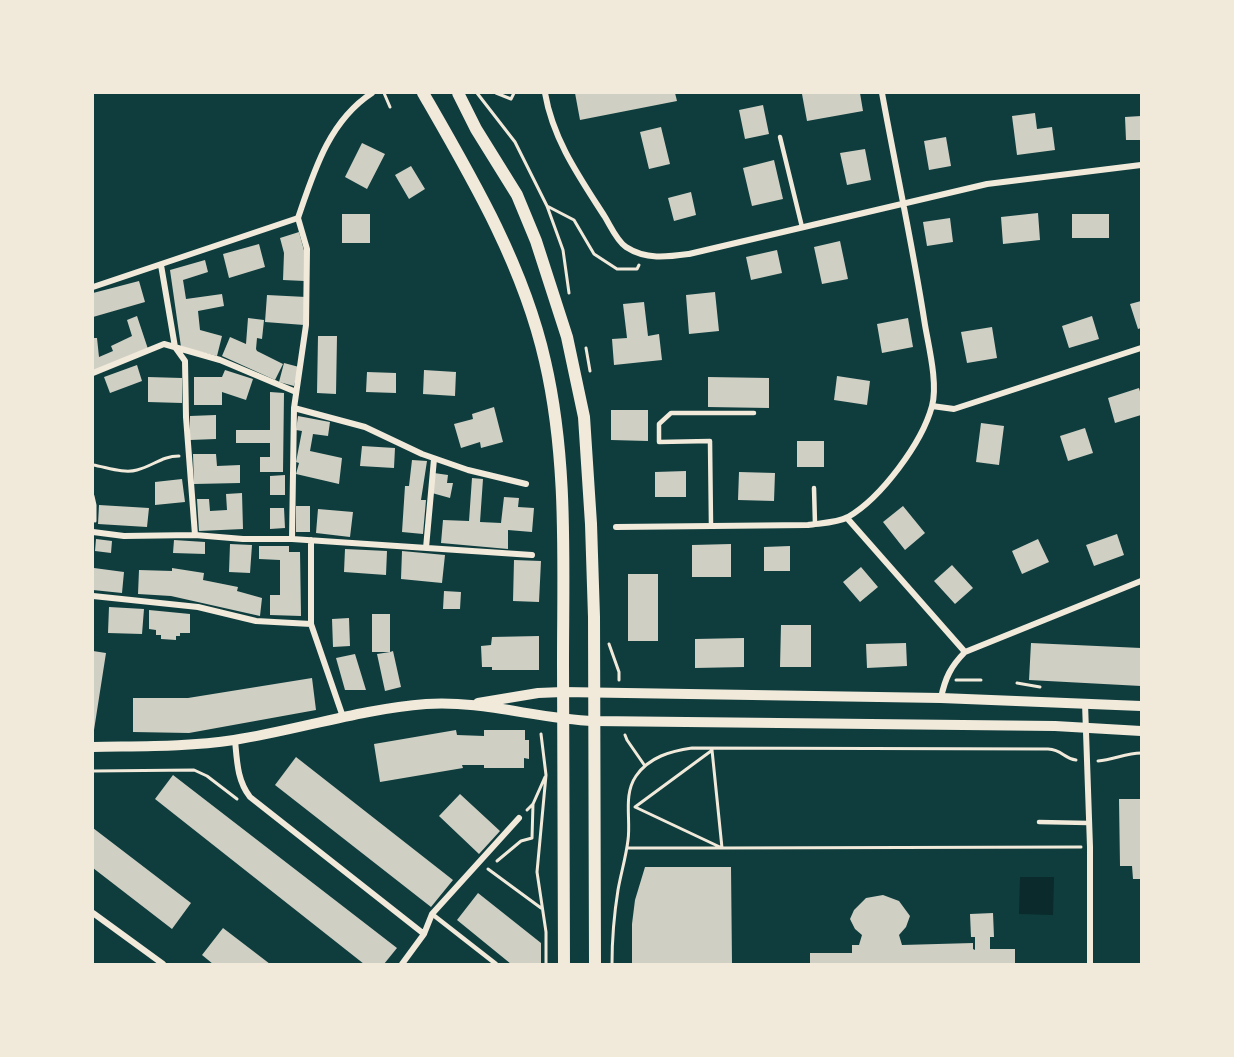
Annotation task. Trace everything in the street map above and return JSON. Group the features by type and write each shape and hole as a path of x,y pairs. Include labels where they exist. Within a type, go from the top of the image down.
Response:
{"main road":[{"path":"423,93 495,225 518,276 545,361 557,424 563,504 564,964"},
{"path":"458,93 476,129 517,195 552,284 578,381 584,417 591,512 595,964"}],"street":[{"path":"292,539 294,408 306,325 306,238 298,218 330,138 348,112 372,93"},
{"path":"545,93 548,111 559,142 583,183 624,246 643,256 666,258 689,254 987,184 1141,165"},
{"path":"616,526 815,524 847,518 885,484 910,452 932,406 933,385 930,355 882,93"},
{"path":"93,287 298,218"},
{"path":"161,266 175,346 185,361 195,535"},
{"path":"93,374 164,344 220,360 296,392"},
{"path":"932,406 954,409 1141,348"},
{"path":"294,408 364,427 434,459 526,484"},
{"path":"426,548 434,459"},
{"path":"847,518 965,652"},
{"path":"93,531 124,536 195,535 243,539 292,539 532,555"},
{"path":"312,540 311,624 343,717"},
{"path":"941,698 944,682 952,665 965,652 1141,581"},
{"path":"93,596 198,607 256,621 311,624"},
{"path":"93,747 173,747 235,740 405,706 466,704 538,693 563,692 941,698 1141,706"},
{"path":"1085,703 1090,847 1090,964"},
{"path":"466,704 563,720 1086,728 1141,731"},
{"path":"235,740 242,787 250,797 424,934"},
{"path":"402,964 424,934 432,914 519,818"},
{"path":"93,914 163,964"}],"lane":[{"path":"780,137 802,227"},
{"path":"711,525 710,441 659,442 659,424 671,413 754,413"},
{"path":"814,488 815,524"},
{"path":"1039,822 1088,823"},
{"path":"432,914 496,964"}],"path":[{"path":"384,93 390,107"},
{"path":"496,93 511,99 514,93"},
{"path":"547,206 574,220 594,254 617,268 637,268 643,256"},
{"path":"93,465 129,471 138,470 161,459 189,452"},
{"path":"93,496 95,516 93,531"},
{"path":"541,734 546,775 537,872 546,932 546,964"},
{"path":"612,964 612,934 618,889 627,848 629,798 637,775 645,766 664,755 692,748 712,750 1057,749 1071,759 1086,761 1117,758 1128,753 1141,753"},
{"path":"712,750 635,807 722,848"},
{"path":"712,750 722,848"},
{"path":"93,771 194,770"},
{"path":"519,818 533,804 546,775"},
{"path":"533,804 532,838 521,842 488,869 542,909"},
{"path":"627,848 1090,847"}],"water":[{"path":"1020,877 1054,877 1053,915 1019,914"}],"building":[{"path":"575,93 675,93 677,101 580,120"},
{"path":"860,93 863,111 807,121 802,94"},
{"path":"763,105 769,134 745,139 739,110"},
{"path":"1035,113 1037,129 1052,127 1055,150 1017,155 1012,116"},
{"path":"1141,116 1141,140 1126,140 1125,117"},
{"path":"661,127 670,164 649,169 640,132"},
{"path":"946,137 951,166 929,170 924,141"},
{"path":"362,143 385,154 367,189 345,177"},
{"path":"865,149 871,180 847,185 840,153"},
{"path":"774,160 783,199 752,206 743,168"},
{"path":"411,166 425,189 409,199 395,175"},
{"path":"691,192 696,215 674,221 668,198"},
{"path":"1038,213 1040,240 1003,244 1001,217"},
{"path":"342,214 370,214 370,243 342,243"},
{"path":"1072,214 1109,214 1109,238 1072,238"},
{"path":"950,218 953,242 927,246 923,222"},
{"path":"299,232 305,254 305,281 283,280 284,253 280,238"},
{"path":"840,241 848,279 822,284 814,247"},
{"path":"259,244 265,267 229,278 223,254"},
{"path":"777,250 782,273 751,280 746,257"},
{"path":"205,260 208,272 183,280 186,299 222,294 224,306 198,311 200,330 222,336 217,356 181,347 170,270"},
{"path":"139,281 145,302 93,317 93,293"},
{"path":"715,292 719,331 689,334 686,295"},
{"path":"267,295 306,297 304,325 265,322"},
{"path":"1141,301 1141,328 1138,329 1130,304"},
{"path":"644,302 648,336 659,334 662,360 614,365 612,339 627,338 623,304"},
{"path":"137,316 148,349 93,373 93,338 97,338 99,357 113,351 111,346 132,336 127,320"},
{"path":"1092,316 1099,339 1069,348 1062,326"},
{"path":"248,318 264,320 262,339 257,338 256,349 283,364 275,380 222,356 230,337 246,344"},
{"path":"908,318 913,347 882,353 877,324"},
{"path":"992,327 997,358 967,363 961,332"},
{"path":"318,336 337,336 336,394 317,393"},
{"path":"284,363 299,367 294,386 279,382"},
{"path":"137,365 142,381 110,393 104,377"},
{"path":"225,370 253,379 246,400 222,392 222,405 194,405 194,377 222,377"},
{"path":"424,370 456,372 455,396 423,394"},
{"path":"367,372 396,373 396,393 366,392"},
{"path":"837,376 870,381 867,405 834,400"},
{"path":"148,377 182,378 182,403 148,402"},
{"path":"708,377 769,378 769,408 708,407"},
{"path":"1139,388 1141,415 1115,423 1108,398"},
{"path":"270,392 284,393 283,472 260,472 260,457 270,457 270,443 236,443 236,430 270,430"},
{"path":"494,407 503,442 481,448 480,442 461,448 454,424 473,419 472,414"},
{"path":"611,410 648,410 648,441 611,440"},
{"path":"216,415 216,439 190,440 190,416"},
{"path":"298,416 330,422 328,436 313,434 310,451 342,458 339,484 296,474 302,431 296,430"},
{"path":"981,423 1004,426 999,465 976,462"},
{"path":"1085,428 1093,453 1068,461 1060,436"},
{"path":"797,441 824,441 824,467 797,467"},
{"path":"362,446 395,448 394,468 360,466"},
{"path":"193,454 216,454 217,466 240,465 240,483 194,484"},
{"path":"412,460 427,461 421,500 426,500 423,534 402,532 405,486 409,486"},
{"path":"686,471 686,497 655,497 655,472"},
{"path":"739,472 775,473 774,501 738,500"},
{"path":"434,473 448,475 447,483 453,483 450,498 432,493"},
{"path":"285,475 285,495 270,495 270,476"},
{"path":"472,478 483,479 480,522 501,523 504,497 519,498 518,507 534,508 532,532 508,530 508,549 441,543 443,520 469,521"},
{"path":"182,479 185,502 155,505 155,482"},
{"path":"242,493 243,529 199,531 197,499 209,499 210,511 227,510 226,494"},
{"path":"99,505 149,508 147,527 98,524"},
{"path":"296,506 310,506 310,532 296,532"},
{"path":"903,506 925,533 905,550 883,522"},
{"path":"270,508 284,508 285,528 270,529"},
{"path":"318,509 353,512 350,537 316,533"},
{"path":"1117,534 1124,555 1094,566 1086,545"},
{"path":"96,539 112,541 111,553 95,551"},
{"path":"1038,539 1049,562 1022,574 1012,551"},
{"path":"174,540 205,542 205,554 173,553"},
{"path":"230,544 252,545 250,573 229,572"},
{"path":"731,544 731,577 692,577 692,545"},
{"path":"259,546 289,546 289,552 300,552 301,616 270,615 270,595 280,595 280,560 259,559"},
{"path":"790,546 790,571 764,571 764,547"},
{"path":"345,549 387,551 386,575 344,572"},
{"path":"402,551 445,555 442,583 401,579"},
{"path":"514,560 541,561 539,602 513,601"},
{"path":"952,565 973,588 955,604 934,581"},
{"path":"861,567 878,587 860,602 843,582"},
{"path":"94,568 124,572 122,593 93,590"},
{"path":"172,568 204,573 203,580 238,587 237,591 262,598 260,616 171,596 138,594 139,570 172,571"},
{"path":"628,574 658,574 658,641 628,641"},
{"path":"444,591 461,592 460,609 443,609"},
{"path":"109,607 144,609 142,634 108,633"},
{"path":"149,610 190,614 190,633 180,633 180,636 176,636 176,640 161,639 161,635 156,635 156,630 149,629"},
{"path":"372,614 390,614 390,652 372,652"},
{"path":"349,618 350,646 333,647 332,619"},
{"path":"781,625 811,625 811,667 780,667"},
{"path":"539,636 539,670 492,670 492,667 482,667 481,646 491,645 492,637"},
{"path":"744,638 744,667 695,668 695,639"},
{"path":"906,643 907,666 867,668 866,644"},
{"path":"1031,643 1141,648 1141,686 1029,680"},
{"path":"93,651 106,653 94,730 93,730"},
{"path":"393,651 401,687 385,691 377,654"},
{"path":"355,654 366,690 345,690 336,658"},
{"path":"312,678 316,710 189,733 133,732 133,698 188,698"},
{"path":"456,730 457,735 484,736 484,730 525,730 525,740 529,740 529,759 524,758 524,768 484,768 484,765 462,765 463,768 380,782 374,744"},
{"path":"296,757 453,880 431,907 275,785"},
{"path":"173,775 397,948 384,964 364,964 155,799"},
{"path":"460,794 500,831 479,854 439,816"},
{"path":"1119,799 1141,799 1141,879 1133,879 1132,866 1120,866"},
{"path":"93,828 191,903 172,929 93,868"},
{"path":"645,867 731,867 732,964 632,964 632,924 635,900"},
{"path":"478,893 541,943 541,964 511,964 457,920"},
{"path":"883,895 899,901 910,916 906,927 899,935 902,945 973,943 975,950 975,937 971,937 970,914 993,913 994,937 990,937 990,949 1015,949 1015,964 810,964 810,953 852,953 852,945 859,945 862,935 855,929 850,919 854,910 866,898"},
{"path":"223,928 270,964 213,964 202,955"}]}
